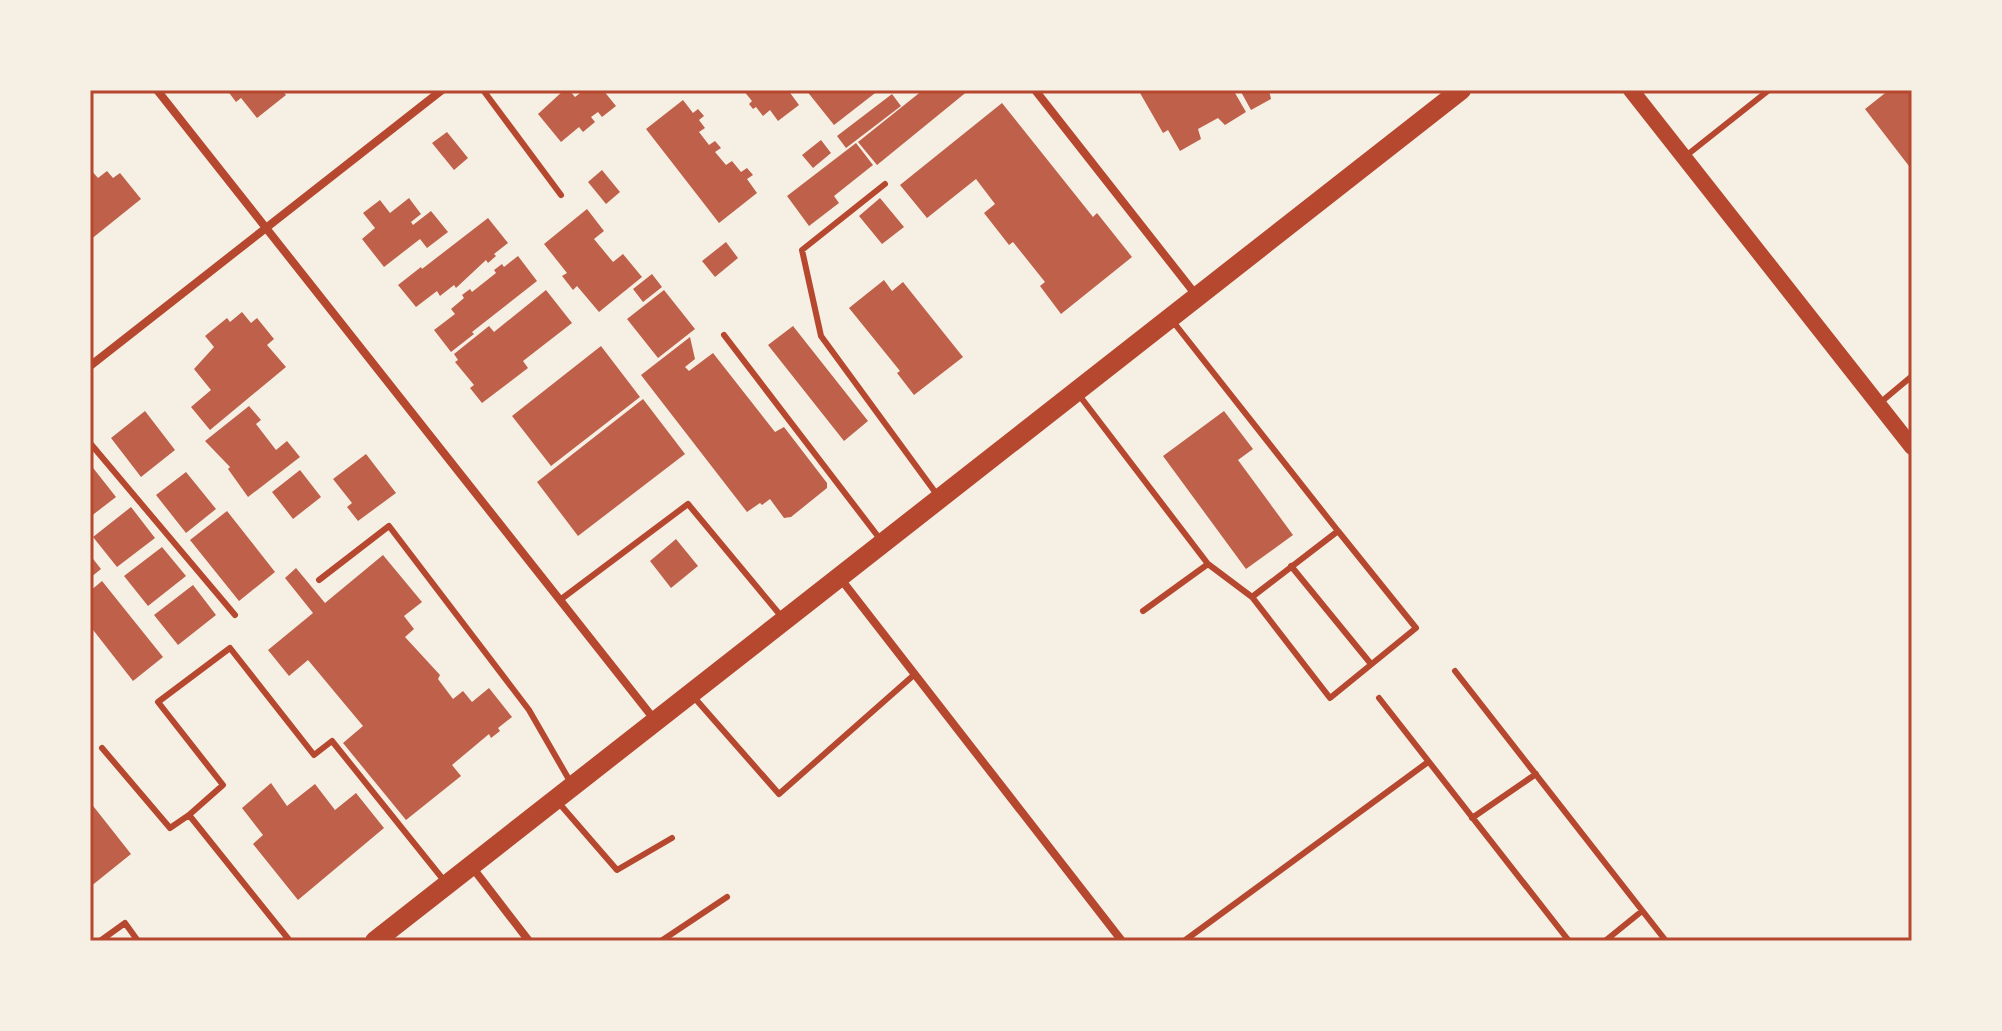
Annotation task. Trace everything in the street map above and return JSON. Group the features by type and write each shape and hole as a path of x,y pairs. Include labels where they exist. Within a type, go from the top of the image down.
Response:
{"main road":[{"path":"375,941 1461,90"},
{"path":"1631,90 1912,447"}],"street":[{"path":"157,90 655,720"},
{"path":"1035,90 1196,295"},
{"path":"90,366 438,91"},
{"path":"838,576 1122,941"},
{"path":"472,867 529,941"}],"lane":[{"path":"483,90 561,195"},
{"path":"1684,157 1769,90"},
{"path":"885,184 802,250 821,336 939,497"},
{"path":"1075,390 1208,564 1252,597 1330,698 1416,628 1169,316"},
{"path":"724,335 882,541"},
{"path":"1879,405 1912,376"},
{"path":"90,443 235,615"},
{"path":"560,600 688,504 784,619"},
{"path":"319,580 389,526 529,710 573,786"},
{"path":"1252,597 1338,531"},
{"path":"1143,611 1208,564"},
{"path":"1291,566 1371,664"},
{"path":"102,748 170,828 189,815 223,785 158,702 230,648 314,755 332,741 448,885"},
{"path":"1455,671 1666,941"},
{"path":"690,692 779,794 915,674"},
{"path":"1379,698 1569,941"},
{"path":"1184,941 1428,762"},
{"path":"1472,818 1536,774"},
{"path":"556,800 617,870 672,838"},
{"path":"189,815 290,941"},
{"path":"661,941 727,897"},
{"path":"1605,941 1642,911"},
{"path":"100,941 125,923 138,941"}],"building":[{"path":"227,90 282,90 286,95 257,118 241,98 236,102"},
{"path":"564,90 569,90 575,97 584,90 603,90 616,106 602,117 598,112 591,117 595,122 583,132 579,127 561,142 538,114"},
{"path":"743,90 788,90 799,105 778,121 770,110 763,116 756,107 753,109 749,104 752,101"},
{"path":"806,90 879,90 834,125"},
{"path":"923,90 969,90 877,165 858,142"},
{"path":"1146,90 1240,90 1235,93 1246,112 1225,125 1218,118 1198,129 1201,139 1180,151 1168,130 1163,133 1140,93"},
{"path":"1240,90 1269,90 1271,99 1251,110"},
{"path":"1889,90 1912,90 1912,170 1865,109"},
{"path":"892,94 901,106 846,148 837,136"},
{"path":"683,100 693,113 698,109 704,116 699,120 705,128 699,132 709,145 715,141 721,148 715,152 726,165 732,161 741,172 747,168 753,175 747,179 757,193 719,223 646,129"},
{"path":"1002,103 1093,217 1097,213 1132,257 1061,314 1040,286 1045,282 1013,242 1009,245 984,213 995,204 976,179 927,218 900,185"},
{"path":"447,132 468,158 454,170 432,143"},
{"path":"821,140 831,153 813,168 802,155"},
{"path":"856,143 873,165 834,196 839,203 809,226 787,196"},
{"path":"90,169 98,178 107,171 113,178 120,173 141,199 90,240"},
{"path":"602,170 620,192 606,204 588,182"},
{"path":"409,198 421,214 411,222 413,225 431,211 448,232 427,248 420,239 384,267 362,239 375,228 363,213 380,200 390,213"},
{"path":"880,198 904,227 882,244 859,216"},
{"path":"587,209 604,231 594,239 613,262 623,254 642,277 599,312 577,286 573,290 562,276 567,273 544,244"},
{"path":"488,218 508,243 456,288 454,285 440,296 437,291 416,307 398,285"},
{"path":"726,242 738,258 715,277 702,261"},
{"path":"518,256 537,281 451,352 434,330 455,314 451,309 464,298 462,295 470,289 472,292 496,273 494,270 502,264 504,267"},
{"path":"652,274 662,287 643,302 633,289"},
{"path":"884,280 892,291 903,282 963,357 914,395 897,373 900,371 849,308"},
{"path":"546,290 572,323 523,361 528,368 482,403 470,388 474,385 455,362 458,360 454,354 489,326 494,332"},
{"path":"664,290 695,329 658,358 627,319"},
{"path":"242,312 251,323 257,318 274,339 267,345 286,367 210,430 191,407 211,390 194,369 214,347 205,336 227,318 230,322"},
{"path":"793,326 868,421 844,441 768,345"},
{"path":"690,337 695,359 685,367 689,371 713,353 775,432 784,427 827,483 827,488 791,517 784,518 770,499 747,512 641,375"},
{"path":"601,346 640,397 551,466 512,416"},
{"path":"643,399 685,454 578,536 537,482"},
{"path":"249,406 261,420 256,424 276,450 287,441 300,457 248,497 228,469 230,467 205,441"},
{"path":"145,411 175,450 141,477 111,438"},
{"path":"1224,411 1253,449 1238,460 1293,535 1246,569 1163,456"},
{"path":"366,454 396,493 358,521 347,507 352,503 333,479"},
{"path":"90,464 116,497 90,517"},
{"path":"300,470 321,497 293,519 272,492"},
{"path":"186,472 216,509 186,533 156,495"},
{"path":"131,507 155,538 117,567 93,537"},
{"path":"227,511 275,572 239,601 190,540"},
{"path":"676,539 698,566 671,588 650,561"},
{"path":"162,547 186,576 148,606 124,576"},
{"path":"90,555 101,569 90,578"},
{"path":"383,555 422,602 404,616 414,629 405,637 440,675 438,679 453,699 463,691 472,702 489,688 512,717 498,728 500,731 491,738 489,734 452,765 461,776 406,820 343,743 363,726 308,660 289,676 268,650 313,613 285,578 296,568 325,603"},
{"path":"102,581 163,657 133,681 90,626 90,591"},
{"path":"193,585 216,615 178,645 154,615"},
{"path":"271,783 287,806 315,784 335,810 356,793 384,828 298,900 253,844 263,835 242,808"},
{"path":"90,802 131,854 90,887"}]}
